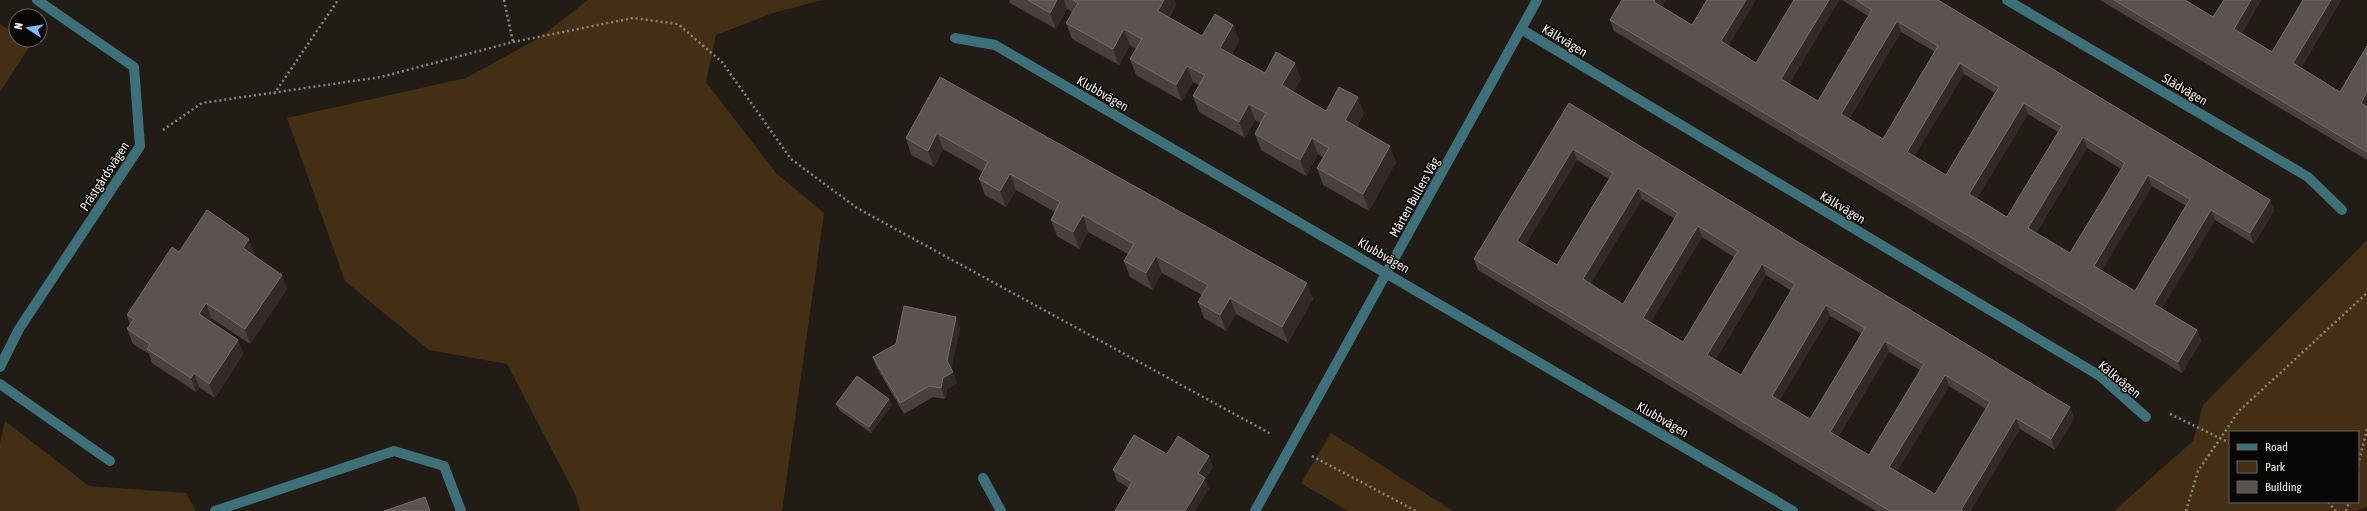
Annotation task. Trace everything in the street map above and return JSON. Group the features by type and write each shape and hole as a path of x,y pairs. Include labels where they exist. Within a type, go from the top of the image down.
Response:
{"street":[{"name":"Prästgårdsvägen","path":"0,367 19,329 140,146 134,67 37,0"},
{"name":"Mårten Bullers Väg","path":"1255,511 1536,0"},
{"name":"Slädvägen","path":"2008,0 2308,177 2342,210"},
{"name":"Kälkvägen","path":"1521,29 2100,376 2146,417"},
{"name":"Klubbvägen","path":"955,38 996,45 1387,272 1793,511"},
{"path":"0,384 110,461"},
{"path":"215,511 394,451 444,466 461,511"},
{"path":"984,478 1001,511"}],"path":[{"path":"274,94 338,0"},
{"path":"504,0 513,42"},
{"path":"140,146 202,103 274,94 381,77 513,42 633,18 678,24 722,62 791,158 857,208 1292,446 1416,511"},
{"path":"2186,511 2198,471 2240,411 2367,293"},
{"path":"2146,417 2167,413 2229,442"},
{"path":"2359,461 2367,429"},
{"path":"2329,503 2336,511"}],"green space":[{"path":"588,0 823,0 776,12 716,35 706,82 776,173 824,213 782,511 580,511 575,494 507,364 429,350 345,281 287,118 466,78 539,38"},
{"path":"0,24 8,29 8,48 28,48 0,92"},
{"path":"2367,240 2367,507 2355,511 2114,511 2193,441 2203,405"},
{"path":"5,421 89,486 186,493 196,511 0,511 0,443"},
{"path":"1331,433 1453,511 1348,511 1301,483"}],"building":[{"path":"1028,0 1057,0 1050,13"},
{"path":"1073,0 1164,0 1158,11 1202,36 1215,14 1233,25 1220,48 1265,73 1276,52 1295,63 1282,85 1326,111 1339,87 1358,97 1345,120 1390,146 1363,194 1317,168 1329,148 1312,138 1300,160 1255,134 1266,113 1249,104 1239,122 1193,96 1205,75 1187,66 1176,85 1130,59 1142,39 1124,29 1113,49 1066,23 1078,3"},
{"path":"1622,0 1655,0 1654,2 1692,25 1707,0 1746,0 1721,41 1756,63 1794,0 1829,0 1781,79 1818,101 1872,10 1856,0 1938,0 2270,200 2250,233 2211,210 2154,304 2197,330 2178,362 1610,20","holes":["1897,21 1938,46 1883,139 1841,114","1960,63 1999,87 1946,175 1907,152","2024,103 2062,126 2007,217 1969,194","2083,137 2125,163 2070,253 2028,228","2148,175 2190,199 2135,291 2094,266"]},
{"path":"2114,0 2185,0 2213,17 2224,0 2251,0 2234,29 2272,52 2303,0 2331,0 2293,63 2340,92 2367,46 2367,92 2361,103 2367,107 2367,152"},
{"path":"940,77 1307,283 1282,327 1230,298 1220,315 1198,302 1208,285 1156,256 1146,273 1124,261 1134,244 1083,215 1073,232 1051,220 1060,202 1010,174 1000,191 979,179 988,162 937,133 928,151 906,138"},
{"path":"1569,103 2070,407 2051,439 2016,418 1961,510 1963,511 1890,511 1474,259","holes":["1573,149 1613,173 1557,265 1517,241","1638,188 1678,213 1623,304 1583,279","1698,226 1738,251 1683,342 1643,318","1762,264 1795,284 1741,375 1707,355","1826,305 1865,328 1810,419 1772,396","1885,341 1924,364 1869,455 1830,432","1945,375 1990,402 1935,494 1889,467"]},
{"path":"207,210 249,239 243,248 282,275 245,329 206,303 199,314 238,340 209,384 194,373 191,378 147,349 150,344 127,329 134,319 127,315 172,247 179,252"},
{"path":"904,306 956,317 947,361 953,372 943,378 941,388 929,386 900,403 873,357 896,344"},
{"path":"857,376 889,399 869,427 836,404"},
{"path":"1134,435 1167,454 1178,436 1209,456 1198,473 1205,478 1185,511 1115,511 1132,482 1113,470"},
{"path":"425,497 430,511 384,511"}]}
